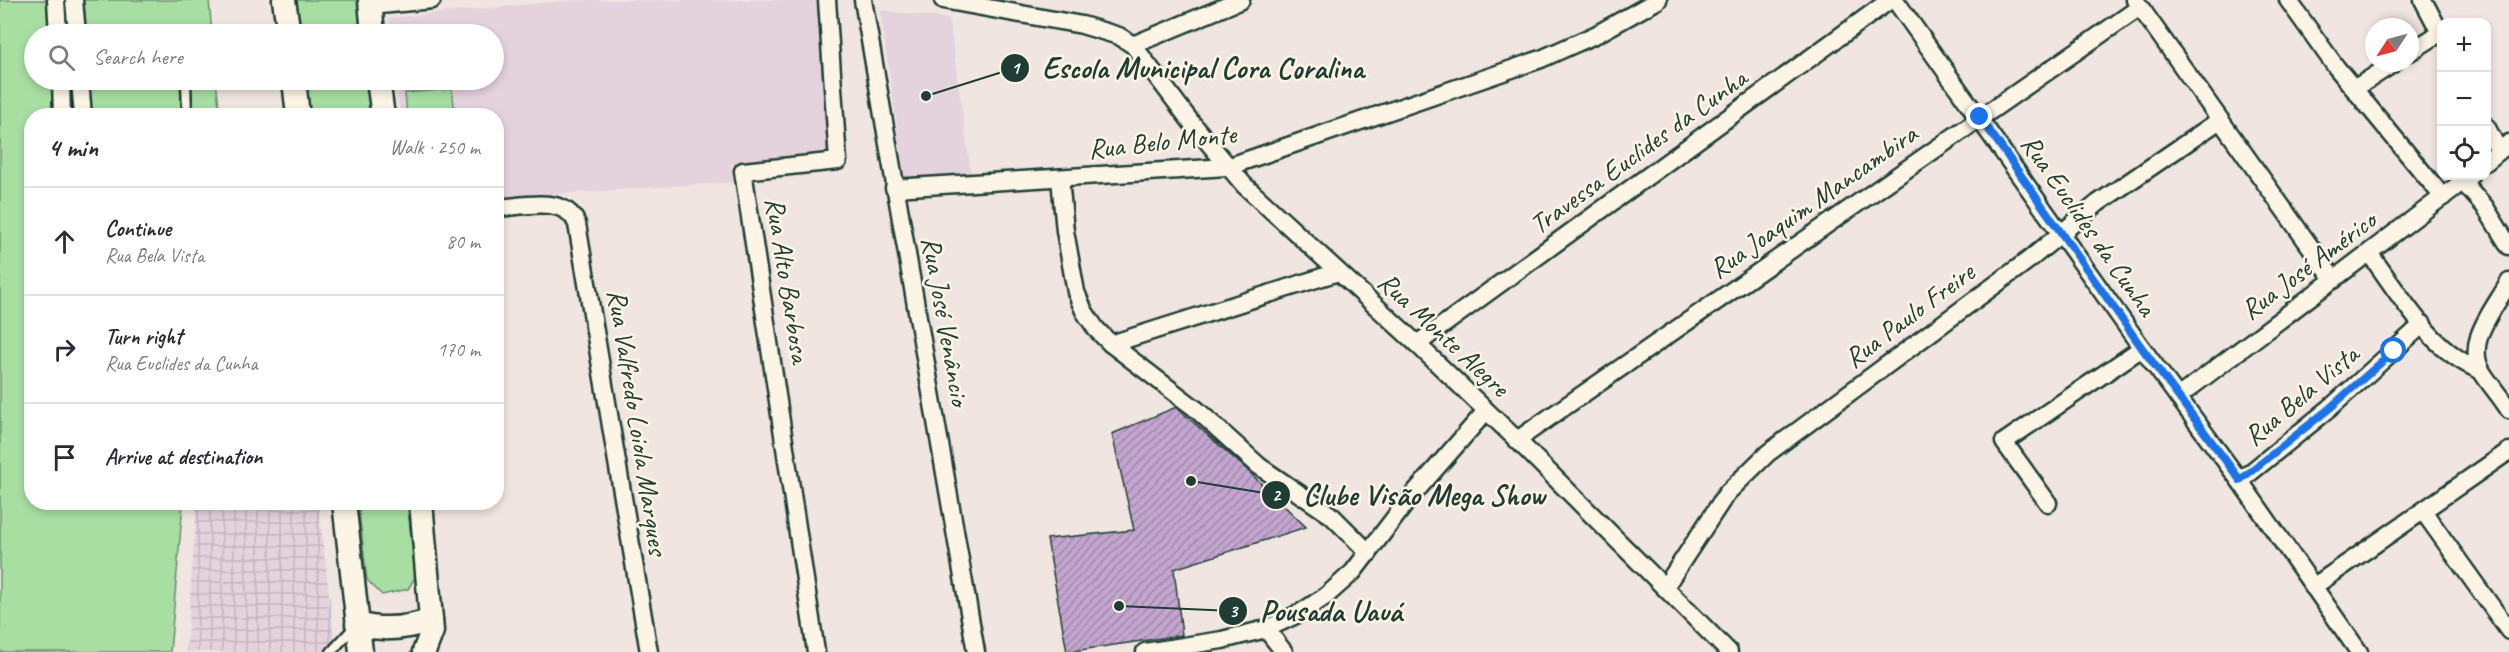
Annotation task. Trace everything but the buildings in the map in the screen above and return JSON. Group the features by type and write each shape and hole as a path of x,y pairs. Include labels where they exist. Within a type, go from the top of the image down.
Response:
{"main road":[{"path":"284,0 288,24"},
{"path":"370,3 372,24"},
{"path":"295,90 297,108"},
{"path":"379,90 381,108"},
{"path":"345,510 361,652"},
{"path":"357,624 373,629 405,628 430,640 422,510"}],"street":[{"path":"56,0 57,24"},
{"path":"74,0 76,24"},
{"path":"370,3 432,0"},
{"name":"Rua Alto Barbosa","path":"816,652 743,171 838,161 826,0"},
{"name":"Rua José Venâncio","path":"863,0 976,652"},
{"path":"943,0 1100,29 1119,36 1133,45 1241,0"},
{"name":"Rua Belo Monte","path":"894,188 1227,167 1541,59 1597,34 1658,0"},
{"name":"Travessa Euclides da Cunha","path":"1417,344 1890,0"},
{"name":"Rua Euclides da Cunha","path":"1895,0 2142,348 2240,480 2359,652"},
{"path":"2288,0 2354,89 2443,197"},
{"path":"2423,0 2437,26"},
{"path":"2138,4 2334,280"},
{"name":"Rua Joaquim Mancambira","path":"1517,440 2138,4"},
{"path":"2419,47 2437,36"},
{"name":"Rua Monte Alegre","path":"1133,45 1227,167 1517,440 1729,652"},
{"path":"2354,89 2380,72"},
{"path":"61,90 62,108"},
{"path":"81,90 82,108"},
{"name":"Rua Paulo Freire","path":"1665,587 1727,493 1754,466 2062,234 2098,203 2220,120"},
{"path":"2491,135 2498,152"},
{"path":"1060,178 1065,231 1076,292 1084,311 1096,329 1111,344 1168,385 1259,466 1332,516 1369,553"},
{"name":"Rua José Américo","path":"2178,397 2464,180"},
{"path":"2468,180 2509,246"},
{"name":"Rua Valfredo Loiola Marques","path":"504,208 562,206 573,214 577,224 649,652"},
{"path":"2369,253 2422,324 2450,353 2481,370"},
{"path":"1111,344 1338,272"},
{"path":"2509,282 2486,322 2476,345 2476,358 2481,370 2509,410"},
{"name":"Rua Bela Vista","path":"2240,480 2330,408 2422,324"},
{"path":"2048,503 2004,442 2142,348"},
{"path":"1144,652 1226,646 1300,613 1326,596 1353,572 1409,499 1486,411"},
{"path":"2313,587 2509,451"},
{"path":"2423,511 2509,631"},
{"path":"1266,629 1284,652"}],"lane":[{"path":"186,90 187,108"},
{"path":"331,652 357,624"}],"shaded area":[{"path":"574,0 817,0 829,152 731,164 733,182 504,198 504,108 399,108 397,90 504,90 504,24 390,24 389,18"},
{"path":"880,10 949,19 971,173 905,179"},
{"path":"196,510 319,510 336,652 186,652"}],"green space":[{"path":"0,0 209,0 211,24 24,24 24,90 217,90 219,108 24,108 24,510 182,510 170,652 0,652"},
{"path":"293,0 360,0 363,24 295,24"},
{"path":"303,90 370,90 372,108 305,108"},
{"path":"452,90 454,108 406,108 405,93"},
{"path":"359,510 408,510 416,576 408,589 382,595 367,580"}],"place":[{"name":"Escola Municipal Cora Coralina","path":"926,96"},
{"name":"Clube Visão Mega Show","path":"1191,481"},
{"name":"Pousada Uauá","path":"1119,606"}],"route":[{"path":"1980,117 2142,348 2240,480 2330,408 2394,351"}]}
